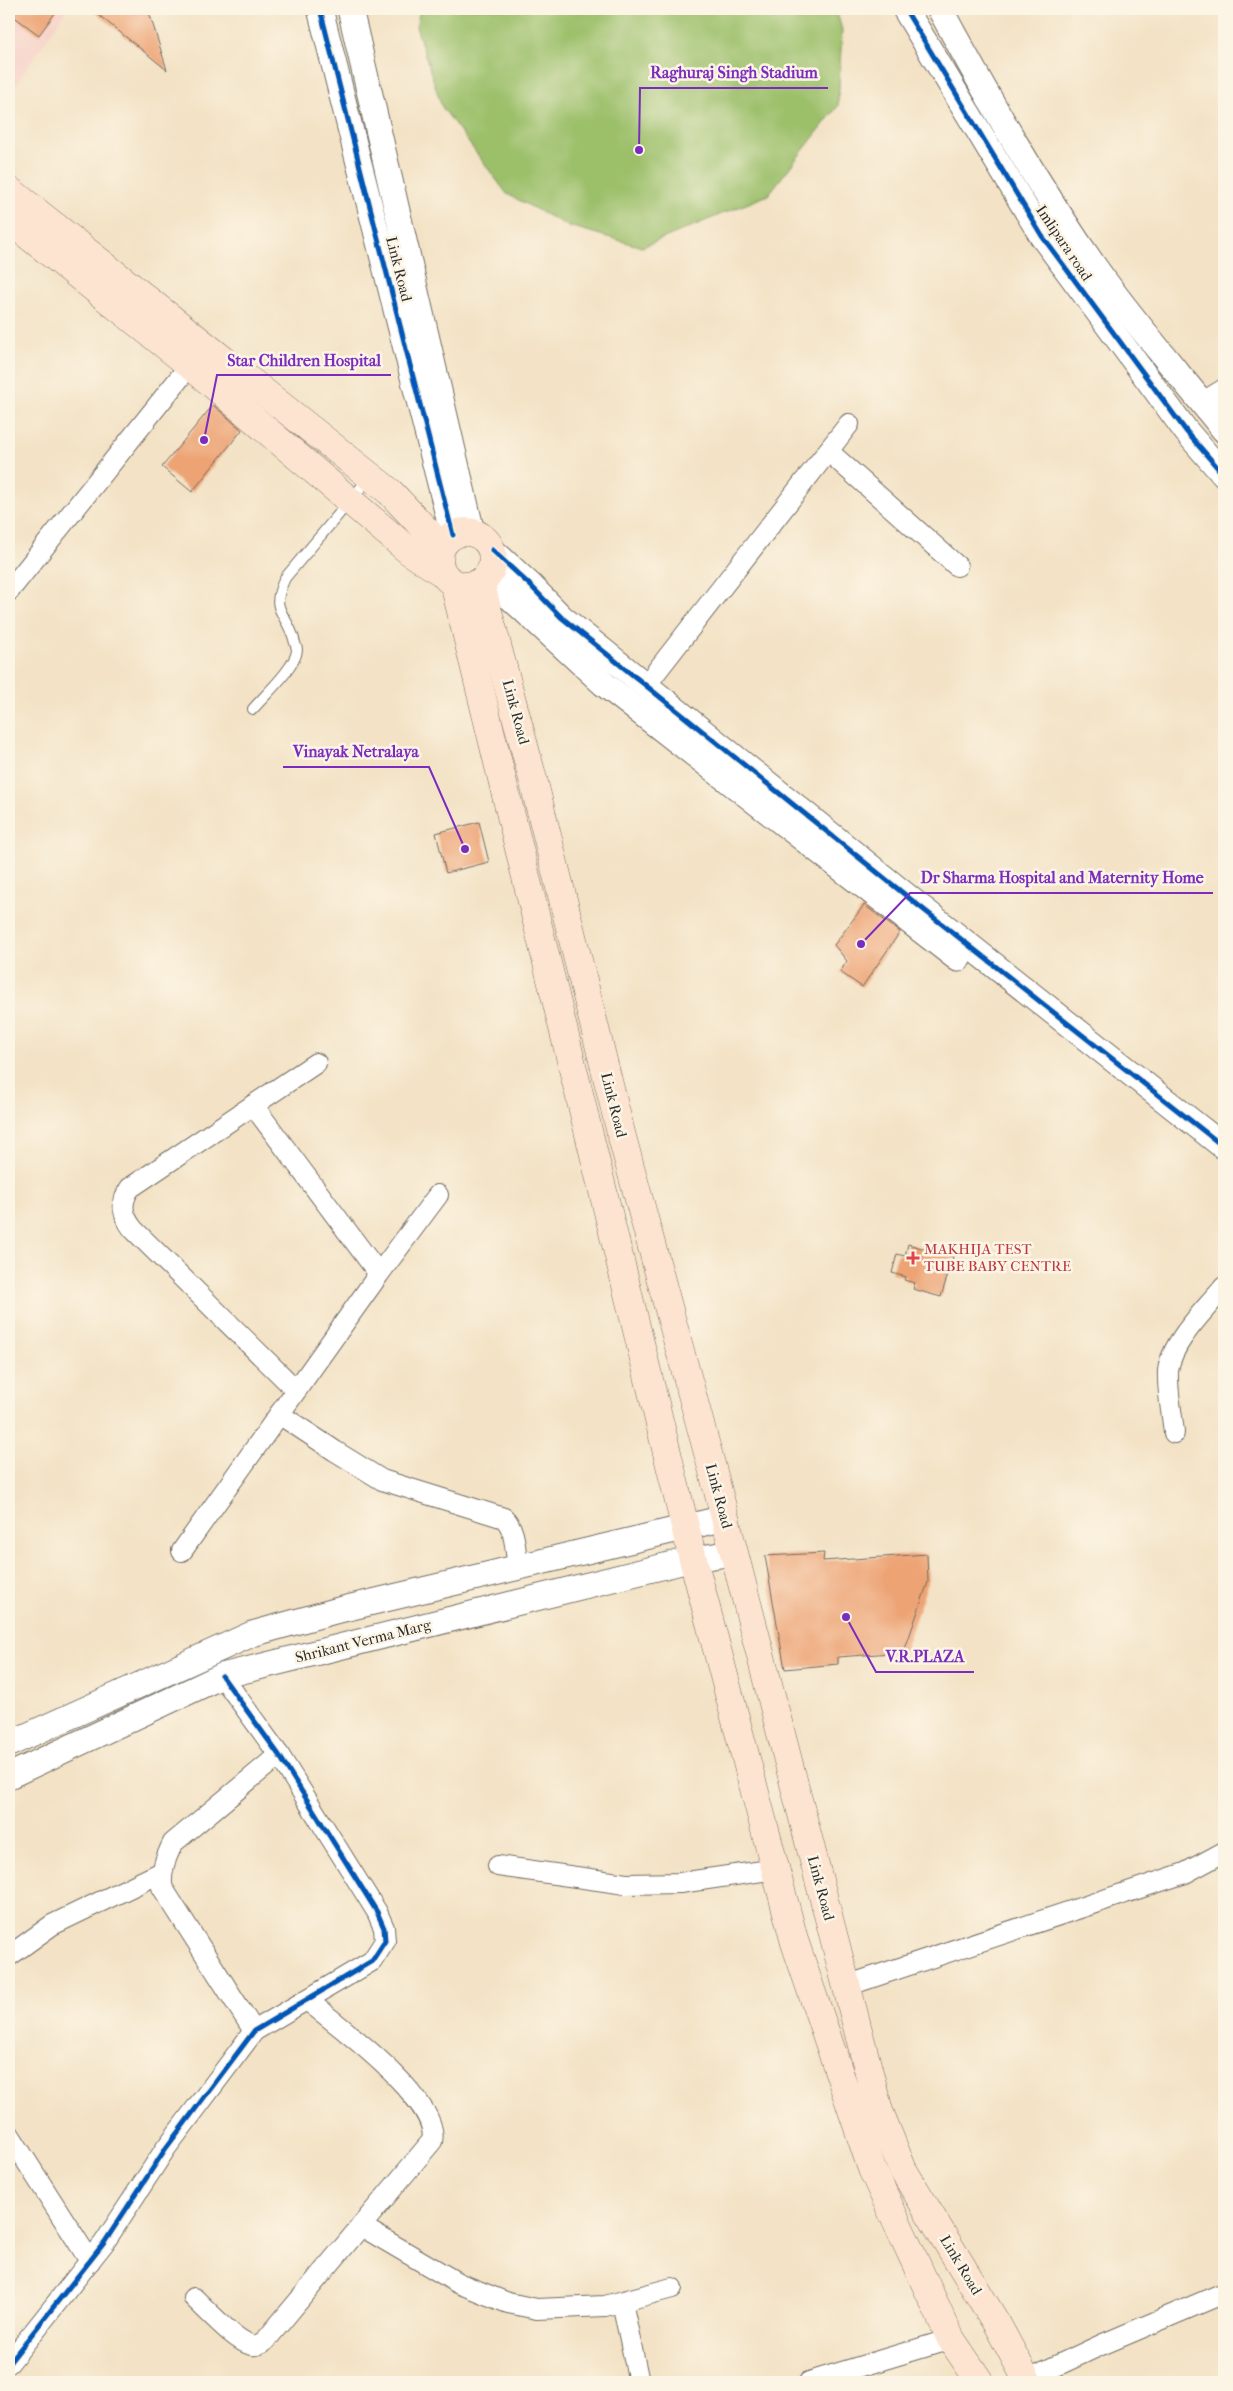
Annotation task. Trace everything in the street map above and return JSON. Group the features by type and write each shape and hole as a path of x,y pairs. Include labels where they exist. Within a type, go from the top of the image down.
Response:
{"main road":[{"path":"9,190 390,492 465,559"},
{"path":"9,220 190,365 409,551 465,559"},
{"name":"Link Road","path":"465,559 533,779 622,1137 725,1518 879,2111 903,2170 998,2326 1027,2381"},
{"name":"Link Road","path":"465,559 693,1559 795,1943 872,2169 951,2339 980,2382"}],"street":[{"name":"Link Road","path":"320,9 465,559"},
{"name":"Link Road","path":"350,9 465,559"},
{"name":"Imlipara road","path":"905,9 1042,236 1186,431 1224,476"},
{"name":"Imlipara road","path":"940,9 994,109 1063,221 1098,272 1224,430"},
{"path":"9,591 190,365"},
{"path":"1202,402 1224,389"},
{"path":"646,685 849,424"},
{"path":"828,451 957,566"},
{"path":"465,559 526,580 561,617 914,902 1224,1148"},
{"path":"465,559 604,684 1224,1166"},
{"path":"296,1390 132,1228 125,1219 123,1209 125,1196 130,1188 316,1063"},
{"path":"253,1105 379,1274"},
{"path":"182,1551 438,1194"},
{"path":"1174,1433 1168,1370 1182,1338 1224,1287"},
{"path":"279,1414 335,1452 382,1480 504,1518 510,1524 518,1568"},
{"path":"9,1744 252,1634 335,1611 686,1529 725,1518"},
{"name":"Shrikant Verma Marg","path":"9,1776 222,1676 693,1559 734,1553"},
{"path":"9,2363 90,2260 166,2148 254,2031 372,1962 385,1941 384,1928 377,1912 279,1755 222,1676"},
{"path":"254,2031 162,1887 162,1872 173,1843 279,1755"},
{"path":"846,1986 1185,1873 1224,1852"},
{"path":"498,1866 626,1884 680,1883 776,1869"},
{"path":"9,1956 52,1925 162,1872"},
{"path":"194,2298 241,2340 251,2345 259,2345 266,2340 432,2141 434,2132 432,2124 422,2107 388,2067 307,2000"},
{"path":"9,2134 90,2260"},
{"path":"361,2226 458,2283 508,2303 537,2309 605,2306 672,2288"},
{"path":"1027,2381 1101,2345 1224,2293"},
{"path":"622,2302 639,2382"},
{"path":"809,2382 951,2339"}],"lane":[{"path":"253,709 290,666 297,650 291,631 280,613 277,595 285,578 370,476"}],"shaded area":[{"path":"9,9 67,9 9,95"}],"green space":[{"path":"420,9 836,9 842,30 838,106 768,195 642,247 566,225 507,194 442,107 416,27"}],"building":[{"path":"9,9 58,9 39,35 9,13"},
{"path":"91,9 148,9 167,70"},
{"path":"213,405 242,430 192,492 162,467"},
{"path":"479,822 489,862 446,873 436,833"},
{"path":"864,905 900,932 862,987 840,972 847,961 834,945"},
{"path":"908,1244 953,1257 941,1297 913,1289 915,1283 904,1280 906,1277 892,1273 897,1254 905,1256"},
{"path":"824,1553 823,1561 927,1554 928,1582 904,1652 838,1657 838,1664 785,1669 765,1556"}],"cycle path":[{"path":"320,9 453,535"},
{"path":"905,9 1042,236 1186,431 1224,475"},
{"path":"492,550 561,617 914,902 1224,1147"},
{"path":"9,2363 104,2243 166,2148 254,2031 372,1961 385,1941 384,1928 377,1912 279,1755 222,1676"}],"place":[{"name":"Raghuraj Singh Stadium","path":"639,150"},
{"name":"Star Children Hospital","path":"204,440"},
{"name":"Vinayak Netralaya","path":"465,849"},
{"name":"Dr Sharma Hospital and Maternity Home","path":"861,944"},
{"name":"MAKHIJA TEST TUBE BABY CENTRE","path":"913,1258"},
{"name":"V.R.PLAZA","path":"846,1617"}]}
